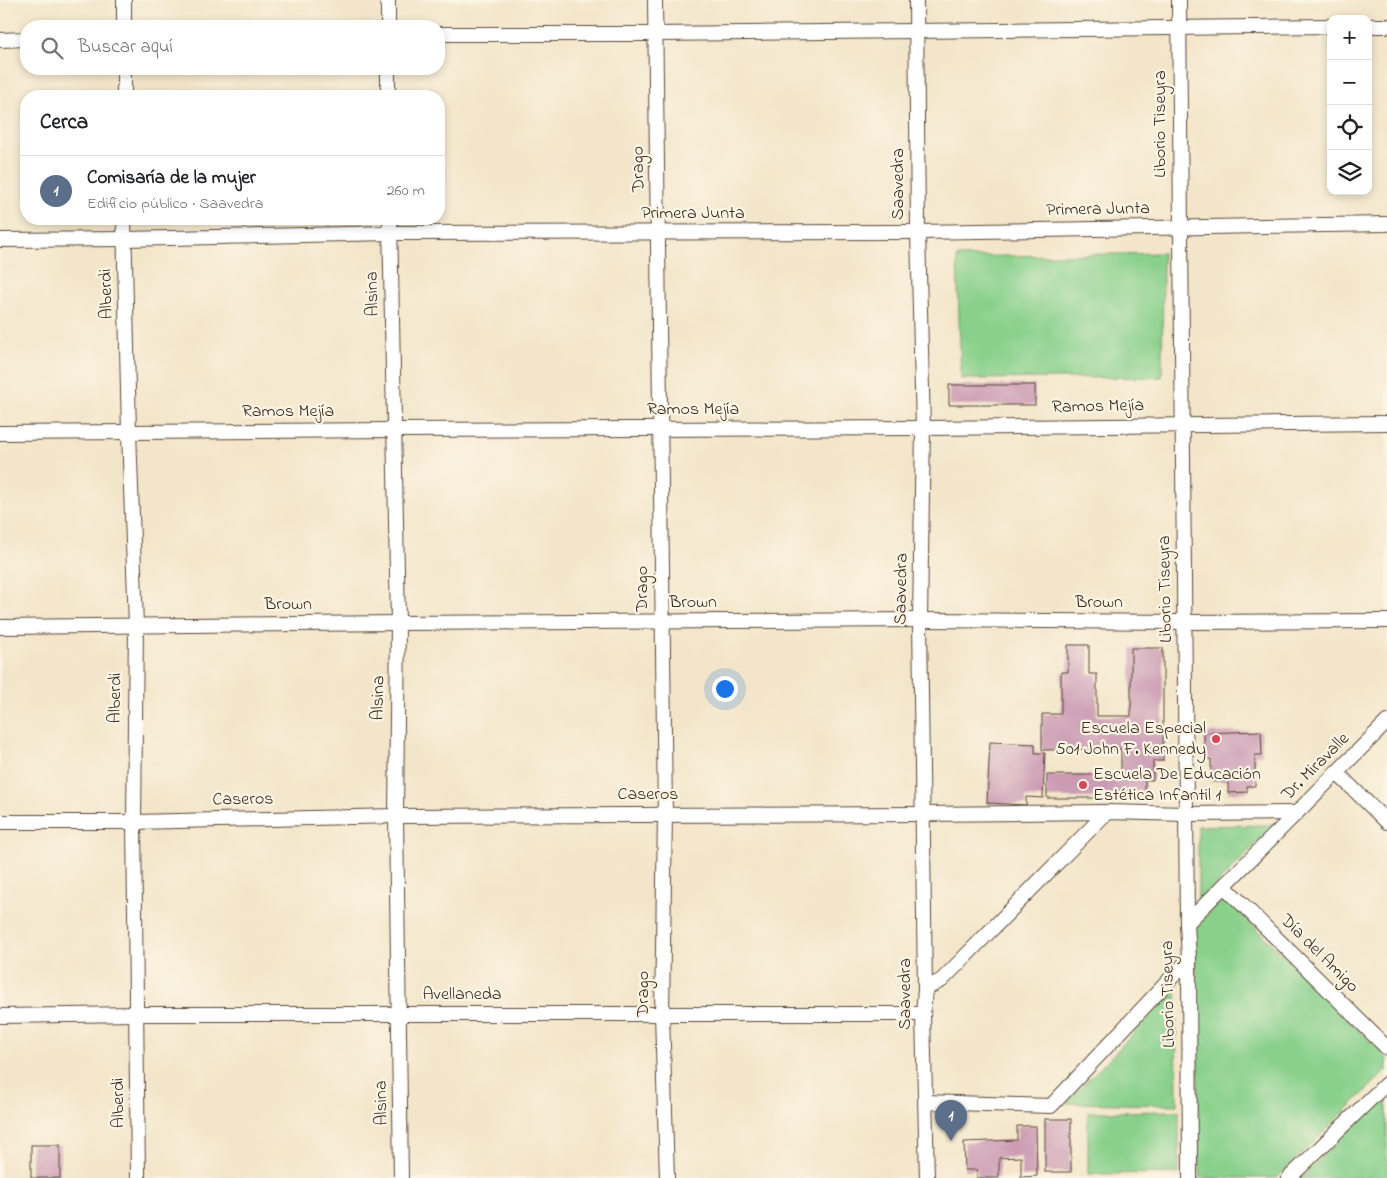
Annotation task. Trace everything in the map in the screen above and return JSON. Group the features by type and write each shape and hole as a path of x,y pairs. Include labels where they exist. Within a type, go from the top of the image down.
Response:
{"street":[{"path":"124,0 124,20"},
{"path":"388,0 388,20"},
{"name":"Drago","path":"655,0 665,814 662,1014 667,1178"},
{"name":"Saavedra","path":"916,0 918,232 923,428 920,620 925,990 923,1014 927,1178"},
{"name":"Liborio Tiseyra","path":"1179,0 1190,1178"},
{"path":"445,34 656,34 1327,26"},
{"path":"1372,26 1387,26"},
{"path":"0,40 20,39"},
{"path":"124,75 124,90"},
{"path":"388,75 388,90"},
{"name":"Primera Junta","path":"0,240 390,233 918,232 1387,224"},
{"name":"Alberdi","path":"124,225 136,625 134,822 138,1178"},
{"name":"Alsina","path":"390,225 398,623 396,816 401,1178"},
{"name":"Ramos Mejía","path":"0,433 923,428 1387,423"},
{"name":"Brown","path":"0,626 920,620 1387,621"},
{"name":"Dr. Miravalle","path":"1187,923 1387,722"},
{"path":"1336,772 1387,822"},
{"path":"925,990 942,980 1107,812"},
{"name":"Caseros","path":"0,822 134,822 396,816 665,814 1107,812 1296,814"},
{"name":"Día del Amigo","path":"1224,886 1387,1048"},
{"path":"926,1102 1051,1106 1189,959"},
{"name":"Avellaneda","path":"0,1016 137,1014 923,1014"},
{"path":"1289,1178 1387,1083"}],"green space":[{"path":"1163,253 1162,377 961,379 957,257"},
{"path":"1274,825 1198,904 1198,826"},
{"path":"1225,898 1387,1058 1387,1070 1277,1178 1200,1178 1195,926"},
{"path":"1176,990 1177,1105 1066,1103"},
{"path":"1387,1093 1387,1178 1301,1178"},
{"path":"1179,1111 1179,1173 1088,1174 1088,1112"}],"building":[{"path":"949,385 1035,385 1035,405 949,405"},
{"path":"1068,645 1089,645 1089,674 1097,674 1097,716 1131,716 1131,648 1163,648 1163,761 1153,761 1153,780 1145,780 1145,798 1047,798 1047,775 1121,775 1121,749 1042,750 1042,714 1061,714 1061,672 1068,672"},
{"path":"1261,731 1262,755 1255,755 1255,786 1247,786 1247,792 1228,793 1228,781 1211,781 1211,759 1205,759 1204,733"},
{"path":"990,742 1035,744 1035,753 1045,753 1043,798 1026,797 1026,805 987,803"},
{"path":"1045,1119 1071,1119 1071,1172 1045,1172"},
{"path":"1017,1126 1036,1126 1037,1176 1021,1177 1021,1157 999,1158 999,1178 977,1178 977,1170 965,1170 964,1142 1017,1140"},
{"path":"31,1145 60,1145 60,1178 31,1178"}],"place":[{"name":"Escuela Especial 501 John F. Kennedy","path":"1216,739"},
{"name":"Escuela De Educación Estética Infantil 1","path":"1083,785"},
{"name":"Comisaría de la mujer","path":"951,1141"}]}
